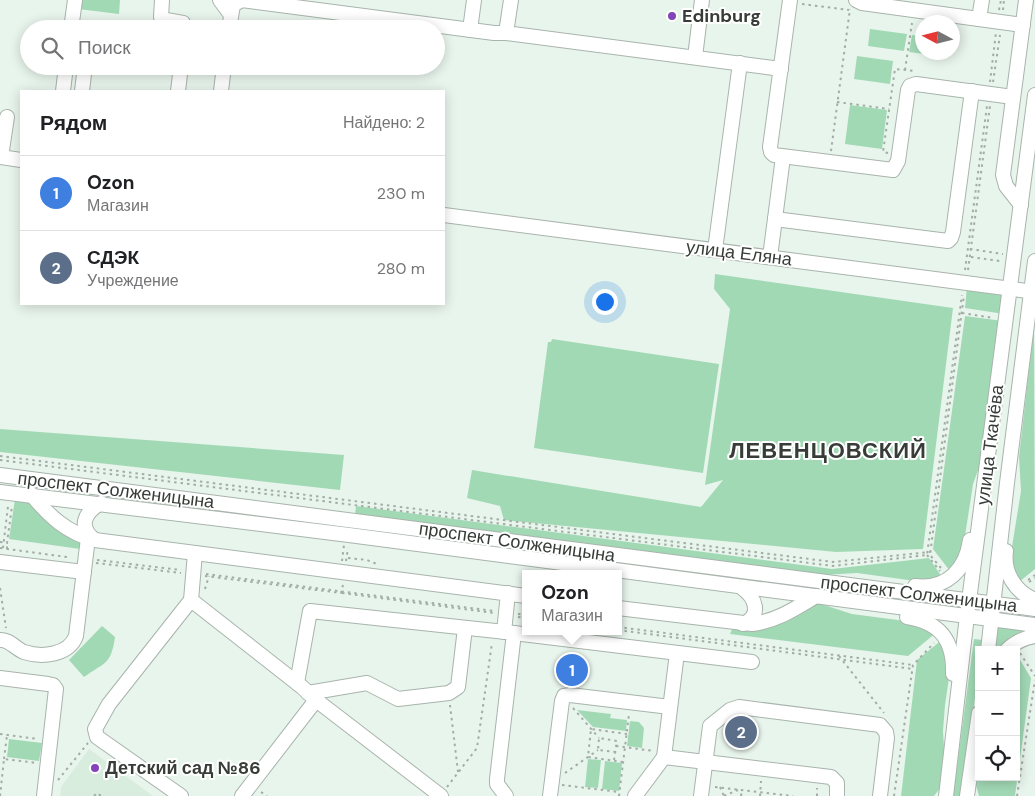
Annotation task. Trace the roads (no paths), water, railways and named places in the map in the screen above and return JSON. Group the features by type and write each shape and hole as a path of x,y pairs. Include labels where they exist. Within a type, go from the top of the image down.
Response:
{"street":[{"path":"72,20 75,0"},
{"path":"162,0 161,17 166,20"},
{"path":"220,0 229,20"},
{"path":"470,30 474,0"},
{"path":"506,32 511,0"},
{"path":"695,57 702,0"},
{"path":"979,19 982,0"},
{"path":"1020,205 1003,181 1026,0"},
{"path":"230,20 233,5 238,1 280,3 400,20"},
{"path":"789,1 770,147 774,155 893,170 898,161 910,86 916,84 1014,97"},
{"path":"852,5 862,3 1023,24"},
{"path":"445,26 494,33 506,32 781,69"},
{"path":"715,250 740,63"},
{"path":"63,90 65,75"},
{"path":"82,90 84,75"},
{"path":"178,90 180,75"},
{"path":"221,90 223,75"},
{"path":"775,219 948,241 953,232 972,91"},
{"name":"улица Ткачёва","path":"946,796 967,616 1035,95"},
{"path":"20,119 3,117 0,157 20,160"},
{"path":"770,257 783,157"},
{"name":"улица Еляна","path":"445,214 1033,292"},
{"name":"улица Ткачёва","path":"988,646 1007,483 1033,292 1035,261"},
{"name":"проспект Солженицына","path":"0,475 1035,609"},
{"path":"842,585 854,578 924,587 941,584 962,566 966,558 977,489 986,478"},
{"path":"1007,483 1013,495 1005,565 1017,588 1035,600"},
{"name":"проспект Солженицына","path":"5,492 605,570"},
{"path":"31,494 54,520 68,530 91,539 522,595"},
{"path":"4,641 25,652 41,655 56,653 69,647 76,636 85,566 91,539 84,522 86,515 92,508 101,504"},
{"path":"3,551 85,566"},
{"path":"181,796 97,737 94,729 109,704 191,600 195,553"},
{"name":"проспект Солженицына","path":"622,572 1035,625"},
{"path":"742,588 750,593 756,607 753,616 748,622 743,624"},
{"path":"506,796 497,784 497,778 504,632 503,614 508,593"},
{"path":"622,609 743,624 768,622 816,596"},
{"path":"191,600 441,796"},
{"path":"838,600 850,610 920,619 929,622 943,634 953,657 951,710 954,729"},
{"path":"297,683 310,611 522,634"},
{"path":"242,796 312,696 368,683 398,699 449,693 458,687 465,628"},
{"path":"529,635 752,662"},
{"path":"1011,646 1025,638 1035,636"},
{"path":"635,796 665,755 677,653"},
{"path":"0,678 48,684 56,689 44,796"},
{"path":"550,796 555,779 564,696 570,695 670,707"},
{"path":"702,790 710,726 734,708 877,724 886,732 887,738 880,796"},
{"path":"968,796 976,736"},
{"path":"665,755 705,762 831,777 837,783 837,796"}],"place":[{"name":"Edinburg","path":"672,16"},
{"name":"Ozon","path":"572,670"},
{"name":"СДЭК","path":"741,732"},
{"name":"Детский сад №86","path":"95,768"}],"district":[{"name":"ЛЕВЕНЦОВСКИЙ","path":"828,450"}]}
